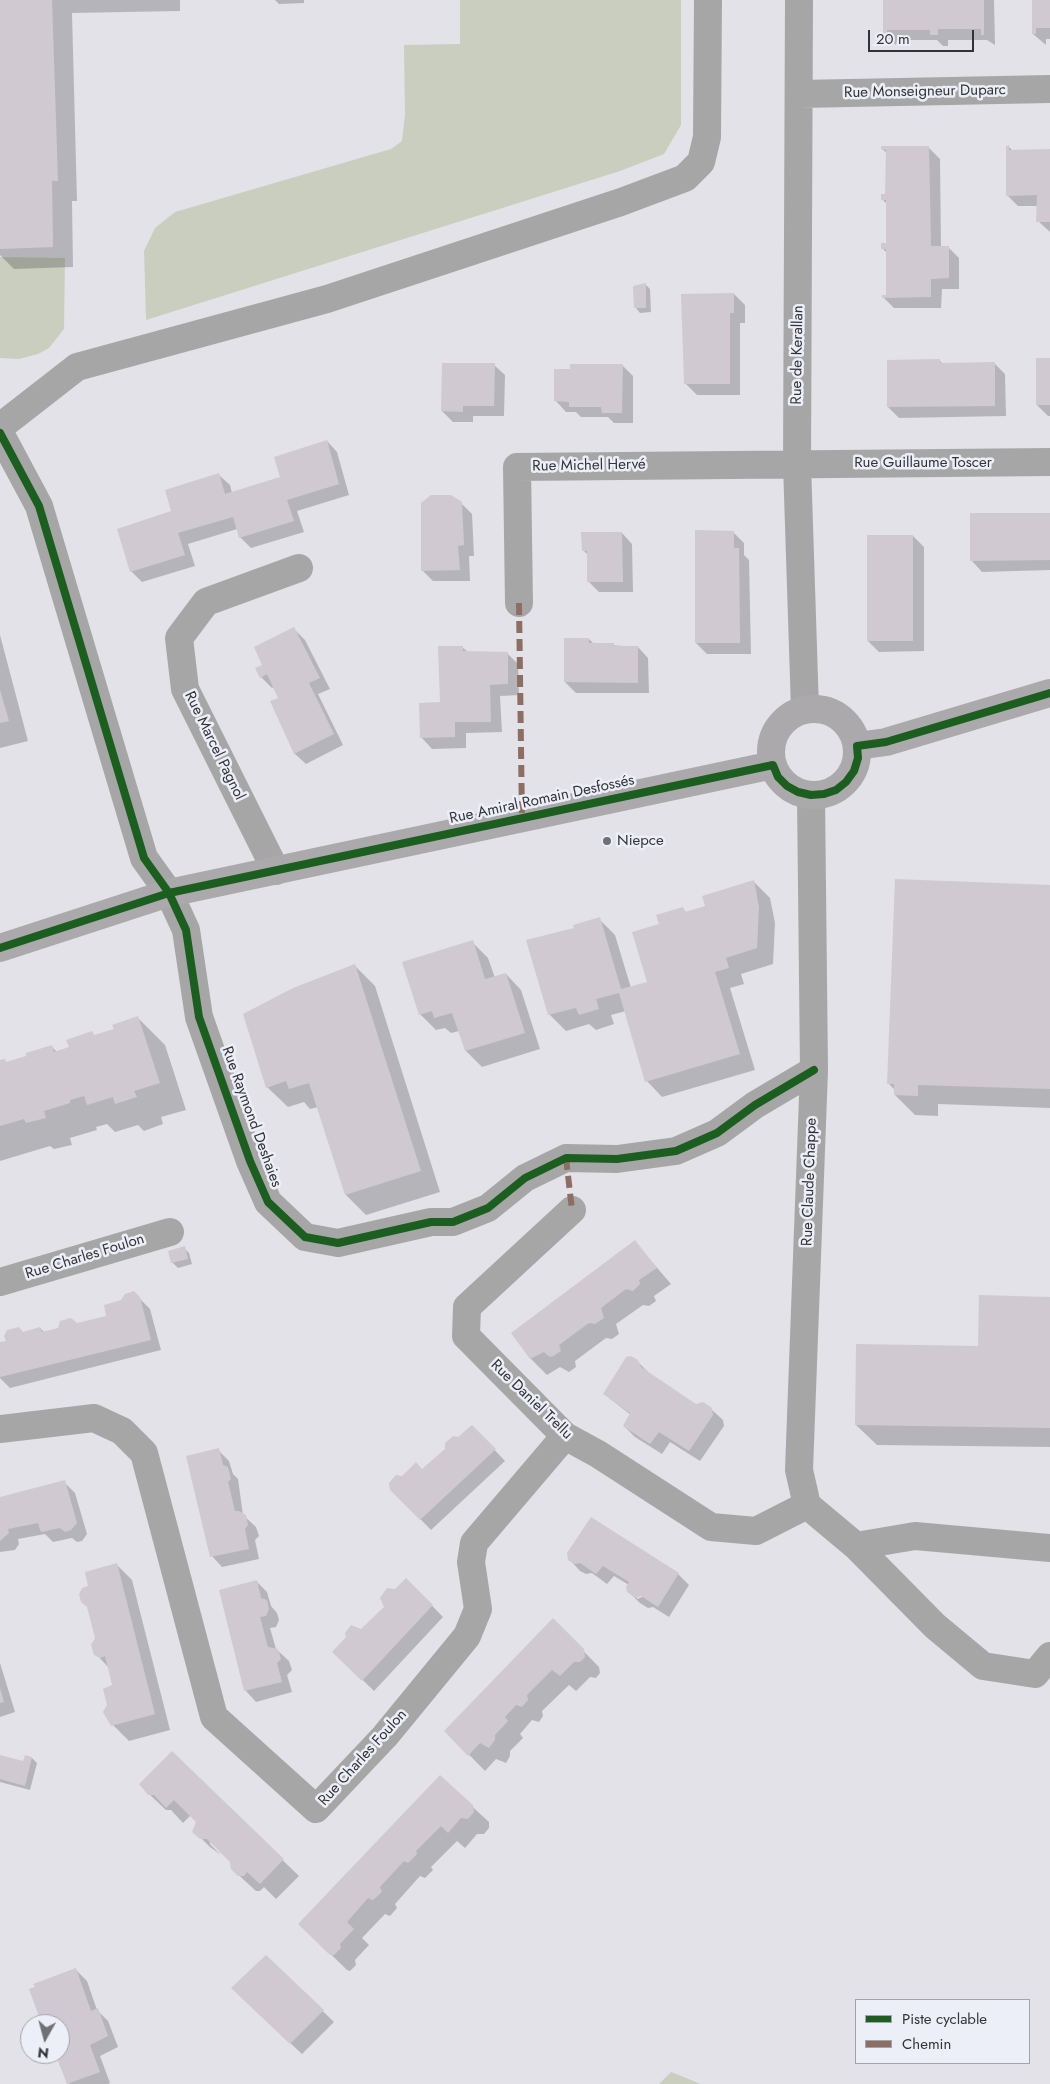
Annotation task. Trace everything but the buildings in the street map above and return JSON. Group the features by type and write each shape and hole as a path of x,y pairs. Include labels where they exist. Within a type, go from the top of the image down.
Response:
{"main road":[{"path":"858,746 886,742 1050,693"},
{"path":"817,708 839,716 854,734 858,746 856,764 846,782 836,790 824,794 811,795 798,792 787,786 778,777 772,765 772,741 776,730 794,714 805,709 817,708"},
{"name":"Rue Amiral Romain Desfossés","path":"0,948 168,893 772,765"}],"street":[{"path":"0,427 77,367 327,299 622,202 685,178 701,162 707,138 708,0"},
{"name":"Rue de Kerallan","path":"799,0 797,464 805,709"},
{"name":"Rue Monseigneur Duparc","path":"800,94 1050,90"},
{"name":"Rue Raymond Deshaies","path":"0,433 39,506 144,858 168,893 186,930 199,1017 250,1161 268,1202 305,1237 338,1242 431,1222 453,1222 488,1208 525,1178 566,1158 617,1159 676,1151 717,1134 755,1105 814,1070"},
{"name":"Rue Guillaume Toscer","path":"797,464 1050,462"},
{"name":"Rue Michel Hervé","path":"518,603 517,467 797,464"},
{"name":"Rue Marcel Pagnol","path":"276,871 185,689 179,638 206,602 299,568"},
{"name":"Rue Claude Chappe","path":"807,1505 799,1470 814,1070 811,795"},
{"name":"Rue Daniel Trellu","path":"572,1210 467,1306 466,1336 565,1436 598,1454 711,1527 756,1531 807,1505"},
{"name":"Rue Charles Foulon","path":"0,1282 170,1232"},
{"name":"Rue Charles Foulon","path":"0,1429 94,1418 122,1431 144,1453 214,1717 316,1810 385,1736 467,1636 478,1609 471,1562 474,1543 565,1436"},
{"path":"807,1505 856,1546 935,1626 983,1666 1035,1674 1050,1656"},
{"path":"856,1546 916,1536 1050,1548"}],"green space":[{"path":"460,0 681,0 681,125 664,154 620,171 146,320 144,251 155,228 175,212 391,149 402,141 405,114 404,45 460,44"},
{"path":"0,257 65,258 64,329 49,348 38,354 19,359 0,358"},
{"path":"671,2072 701,2084 659,2084"}],"marked path":[{"path":"519,603 522,819"},
{"path":"566,1158 572,1210"}],"cycle path":[{"path":"0,433 39,506 144,858 169,893 186,930 199,1017 250,1161 268,1202 305,1237 338,1243 431,1222 453,1222 488,1208 525,1178 566,1158 617,1159 676,1151 717,1133 755,1105 814,1070"},
{"path":"0,948 169,893 773,765 778,777 787,786 798,792 811,795 824,794 836,790 846,782 854,771 858,758 857,746 886,742 1050,693"}],"place":[{"name":"Niepce","path":"607,841"}]}
